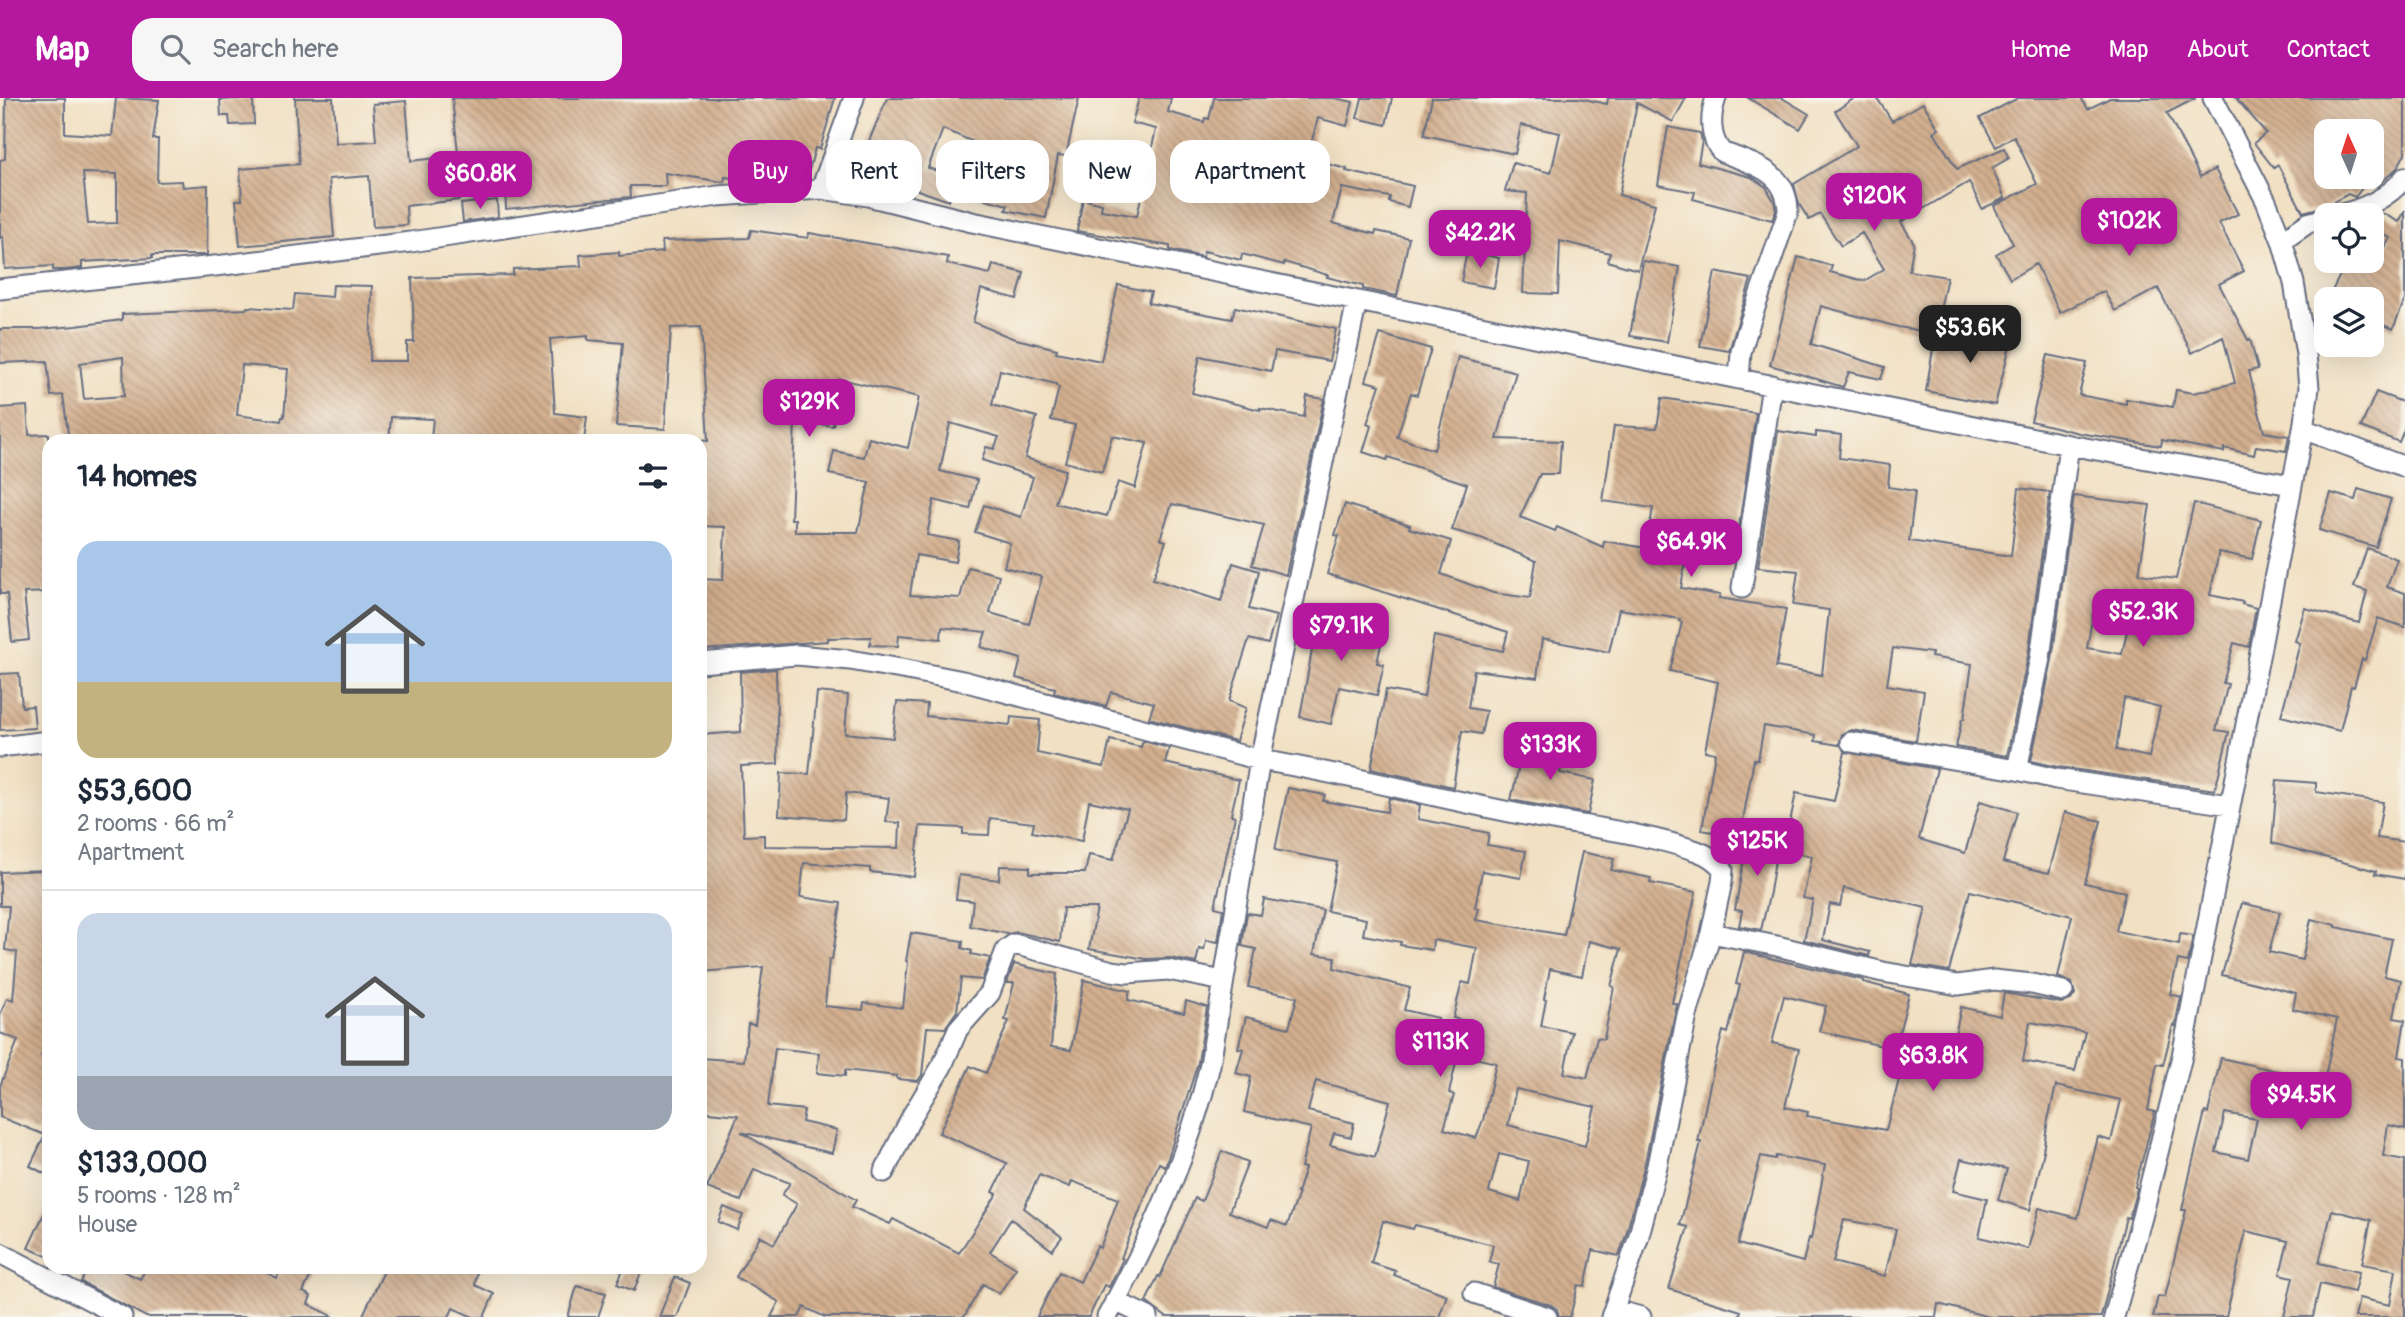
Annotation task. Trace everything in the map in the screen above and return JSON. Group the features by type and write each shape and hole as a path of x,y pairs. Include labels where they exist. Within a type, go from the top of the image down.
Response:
{"street":[{"path":"821,189 854,98"},
{"path":"1716,98 1712,131 1718,148 1771,172 1788,201 1788,212 1741,352 1739,379"},
{"path":"2114,1317 2143,1217 2182,1056 2309,388 2294,283 2282,241 2266,201 2213,98"},
{"path":"2371,203 2391,192 2405,177"},
{"path":"0,289 411,242 718,196 821,189 868,196 972,222 1739,379 2069,445 2291,485"},
{"path":"2282,241 2314,221"},
{"path":"1148,1317 1111,1309 1143,1251 1175,1175 1203,1094 1260,760 1357,301"},
{"path":"1742,588 1772,385"},
{"path":"2303,429 2405,467"},
{"path":"2017,770 2040,658 2069,445"},
{"path":"707,662 797,655 850,660 907,670 963,681 1260,760 1623,833 1698,851 1717,860 1723,869 1723,882 1687,1014 1657,1166 1638,1239 1613,1313 1641,1317"},
{"path":"0,747 42,742"},
{"path":"1851,742 2056,779 2230,805"},
{"path":"1711,933 1908,977 1958,985 1994,980 2032,984 2063,992"},
{"path":"884,1172 913,1114 942,1066 958,1029 990,993 1009,946 1014,944 1112,971 1127,973 1168,970 1223,981"},
{"path":"0,1253 122,1317"},
{"path":"1475,1293 1547,1317"}],"building":[{"path":"6,98 65,98 65,133 112,136 116,98 159,100 153,139 158,139 157,182 182,181 183,187 208,185 207,255 152,255 152,258 82,262 82,268 65,270 53,270 53,266 5,269 3,237 0,238 0,160 5,159","holes":["83,173 117,174 117,223 88,224"]},
{"path":"253,98 254,124 230,125 229,116 221,116 220,100"},
{"path":"295,98 333,98 336,143 376,141 373,104 406,101 411,161 454,156 459,200 406,206 407,225 373,227 369,176 329,179 334,237 240,246 236,200 242,200 240,169 299,164"},
{"path":"452,98 835,98 820,149 815,148 812,159 812,140 728,140 728,177 725,177 724,182 665,173 666,186 630,186 631,197 506,209 504,165 460,170"},
{"path":"887,98 1079,98 1070,140 1063,140 1063,156 1058,155 1049,202 1049,140 969,140 943,129 939,140 936,140 928,168 936,171 936,196 922,191 922,140 869,140"},
{"path":"1139,98 1171,98 1168,112 1204,122 1205,118 1209,119 1214,98 1335,98 1353,102 1347,126 1318,118 1312,140 1170,140 1170,203 1330,203 1330,165 1413,186 1408,207 1389,202 1390,197 1342,188 1333,223 1375,234 1376,231 1409,238 1397,296 1363,289 1363,286 1284,262 1284,265 1242,254 1241,260 1204,251 1203,257 1170,250 1170,246 1077,231 1082,203 1098,203 1102,204 1101,210 1137,216 1140,203 1156,203 1156,140 1154,140 1156,129 1132,123"},
{"path":"1362,98 1392,98 1386,125 1357,118"},
{"path":"1432,98 1579,98 1607,104 1608,98 1686,98 1673,122 1637,103 1619,195 1655,204 1638,270 1607,261 1610,253 1560,241 1558,294 1523,293 1527,193 1505,191 1513,163 1551,173 1560,133 1521,125 1515,154 1424,135"},
{"path":"1748,98 1782,98 1809,114 1800,129"},
{"path":"1855,98 1877,98 1892,121 1923,103 1939,129 1934,132 1957,169 2004,148 2009,158 1992,168 2005,198 1982,209 1969,182 1901,222 1914,243 1909,271 1947,277 1935,333 1898,327 1821,306 1811,344 1885,367 1881,379 1849,372 1843,387 1770,365 1798,257 1832,266 1830,272 1864,281 1884,269 1862,233 1841,246 1820,214 1809,220 1799,204 1794,184 1857,146 1835,111"},
{"path":"2018,98 2081,98 2088,109 2110,98 2196,98 2167,113 2200,177 2215,169 2238,214 2219,223 2244,271 2219,284 2248,340 2250,339 2258,369 2249,371 2264,432 2289,436 2286,451 2256,446 2254,455 2162,440 2161,446 2079,433 2031,421 2048,355 2087,363 2079,395 2126,404 2126,399 2173,407 2176,390 2193,393 2235,383 2223,337 2192,353 2158,288 2115,311 2104,291 2060,313 2036,264 2010,279 1996,254 2013,244 1994,206 2037,184 2014,136 1996,147 1980,118"},
{"path":"2236,98 2405,98 2405,154 2397,168 2384,180 2384,119 2314,119 2314,189 2361,189 2355,197 2348,194 2332,203 2314,203 2314,209 2303,212 2278,165 2274,168 2254,143 2266,133"},
{"path":"1668,127 1700,133 1702,141 1698,163 1751,177 1766,187 1776,211 1772,220 1693,199 1695,192 1658,185"},
{"path":"497,200 498,217 463,222 461,204"},
{"path":"1000,203 1049,203 1046,218 1006,210 1008,205"},
{"path":"2405,211 2405,299 2393,329 2384,325 2384,287 2334,287 2341,273 2384,273 2384,250 2390,238 2384,234 2384,214 2399,222"},
{"path":"751,230 808,238 809,233 948,257 947,264 990,274 993,265 1024,273 1017,299 981,289 973,322 1012,338 1057,349 1056,352 1101,361 1118,285 1151,292 1148,303 1232,319 1235,307 1336,329 1329,361 1275,351 1271,371 1200,356 1192,393 1260,410 1304,417 1307,396 1324,399 1286,575 1252,565 1264,525 1172,504 1160,539 1166,541 1153,579 1221,601 1233,563 1259,571 1249,609 1276,616 1268,644 1249,639 1229,701 1246,708 1236,741 1149,718 1154,703 1111,692 1106,706 1054,693 1055,688 1016,678 1021,659 981,647 986,632 942,627 941,639 899,635 898,646 870,645 871,637 828,638 828,641 707,650 707,579 723,580 725,527 707,526 708,441 701,327 671,328 665,429 616,426 623,343 588,340 588,336 550,339 555,413 587,417 585,434 431,434 433,419 391,417 390,434 68,434 63,395 51,396 47,361 0,363 0,329 76,326 122,320 122,314 247,307 293,310 295,294 332,297 333,285 372,286 370,361 407,361 407,342 414,342 412,278 513,275 513,269 581,266 580,255 619,252 619,256 663,252 662,241 749,238","holes":["123,357 124,396 84,399 80,363","242,365 288,369 284,417 281,421 237,415","1000,370 1059,387 1051,420 1075,425 1065,462 1102,472 1112,436 1147,443 1135,488 1118,482 1107,516 1055,503 1065,470 1025,458 1037,417 992,405","840,379 919,397 908,448 869,438 864,457 834,451 829,474 869,482 858,532 795,532 795,519 791,519 795,421 833,426","950,423 999,437 994,449 986,447 982,460 1033,477 1021,517 984,505 975,532 1010,543 1004,567 1042,577 1029,624 990,613 999,575 968,567 960,598 910,595 916,555 955,562 959,541 927,535 934,500 970,509 977,480 940,471"]},
{"path":"1467,251 1499,258 1494,288 1461,282"},
{"path":"1643,261 1680,267 1667,342 1630,336"},
{"path":"1715,272 1751,279 1729,351 1700,346"},
{"path":"1973,324 2013,334 1995,405 1926,391 1935,337 1968,342"},
{"path":"1380,334 1431,349 1417,395 1411,393 1397,437 1434,450 1458,357 1516,372 1497,439 1561,441 1559,474 1540,474 1520,517 1555,531 1557,527 1603,547 1604,541 1646,548 1653,508 1603,501 1614,426 1657,428 1662,398 1756,413 1734,558 1687,550 1681,588 1720,595 1719,598 1786,609 1776,667 1822,675 1829,610 1793,605 1798,571 1758,567 1778,431 1816,437 1816,432 1841,435 1839,458 1890,465 1888,487 1915,491 1909,541 2011,556 2019,488 2050,492 2028,656 2007,756 1956,747 1964,719 1972,664 1931,657 1932,653 1893,648 1887,685 1924,691 1916,741 1852,730 1842,734 1839,745 1815,741 1816,735 1764,726 1758,760 1754,759 1740,837 1702,830 1715,753 1705,751 1718,682 1670,671 1682,622 1680,619 1619,609 1609,652 1542,639 1537,678 1474,670 1468,708 1486,711 1481,734 1462,731 1453,787 1371,769 1386,690 1424,697 1434,636 1503,651 1508,632 1327,574 1339,536 1335,535 1345,504 1451,541 1441,574 1493,593 1530,598 1536,561 1481,538 1452,530 1467,484 1388,457 1387,460 1363,452 1371,426 1367,424 1380,385 1366,381"},
{"path":"2376,392 2405,403 2405,427 2399,442 2361,427"},
{"path":"27,406 29,435 42,434 42,592 24,593 29,640 12,642 7,594 0,594 0,408"},
{"path":"2358,489 2391,499 2376,547 2319,530 2331,493 2355,500"},
{"path":"2074,496 2150,505 2139,574 2176,579 2194,503 2261,520 2252,559 2219,552 2210,595 2243,602 2242,604 2256,608 2249,647 2234,643 2223,683 2228,684 2216,730 2229,732 2215,790 2031,761 2052,660","holes":["2095,602 2132,608 2122,654 2087,648","2124,698 2160,707 2149,757 2116,750"]},
{"path":"2367,548 2397,559 2387,587 2405,593 2405,627 2378,618 2365,660 2362,659 2354,687 2351,686 2340,731 2281,716 2300,643 2295,641 2305,608 2359,623 2367,591 2354,587"},
{"path":"1319,611 1385,626 1377,663 1384,664 1377,695 1339,687 1331,724 1300,717"},
{"path":"776,669 778,764 741,766 744,836 764,835 764,846 899,848 900,823 886,822 889,798 846,793 844,820 779,815 781,773 809,774 817,692 848,695 845,733 893,738 897,702 927,704 926,716 1010,725 1011,717 1040,720 1037,753 1104,767 1110,740 1141,747 1143,741 1169,748 1165,763 1239,780 1231,815 1235,816 1215,907 1223,909 1218,942 1206,940 1204,950 1199,949 1196,963 1170,958 1146,959 1089,949 1097,908 1063,908 1060,942 1017,932 1008,934 970,926 973,901 956,899 959,875 999,880 1000,866 1030,867 1030,873 1085,873 1089,855 1113,860 1128,809 1089,801 1082,841 1032,832 1034,823 990,818 989,835 963,834 963,828 920,826 914,877 870,872 870,868 804,863 800,897 841,903 832,960 829,959 825,1006 863,1010 864,1003 903,1008 911,933 963,941 962,948 972,951 971,954 990,958 982,980 961,978 957,1011 945,1028 927,1027 922,1075 918,1081 845,1070 845,1076 817,1073 819,1053 775,1048 768,1106 804,1110 802,1122 837,1130 832,1153 741,1132 856,1200 852,1207 890,1224 893,1219 959,1253 997,1194 993,1192 1007,1163 939,1133 970,1066 986,1073 1009,1021 1005,1020 1014,983 1007,983 1014,964 1057,974 1051,1047 1071,1050 1084,980 1130,991 1128,1000 1184,1013 1186,1001 1207,1007 1198,1062 1165,1166 1159,1163 1121,1258 1123,1259 1109,1287 1104,1285 1089,1317 1037,1317 1059,1272 1080,1282 1097,1246 1100,1248 1118,1199 1072,1181 1070,1187 1039,1175 1024,1208 1062,1237 1052,1250 1011,1219 990,1252 1016,1268 999,1294 983,1284 964,1317 825,1317 804,1307 799,1317 771,1317 779,1302 736,1277 760,1236 774,1244 797,1204 782,1195 790,1183 754,1169 741,1201 707,1188 738,1115 707,1112 707,1058 744,1061 748,1024 755,1025 763,967 707,971 707,734 741,732 740,672"},
{"path":"19,673 22,707 33,706 35,728 0,730 0,674"},
{"path":"1524,744 1564,753 1560,773 1595,780 1588,814 1511,800"},
{"path":"1845,752 1937,769 1919,839 1965,853 1980,801 2017,812 2003,862 2049,873 2065,812 2101,821 2085,883 2125,892 2116,931 2179,944 2180,934 2193,936 2188,962 2178,960 2170,994 2181,997 2175,1026 2173,1025 2163,1065 2157,1064 2148,1110 2155,1112 2101,1317 1990,1317 1938,1304 1936,1317 1739,1317 1741,1311 1669,1289 1688,1227 1680,1225 1701,1142 1698,1142 1713,1070 1723,1031 1728,1033 1740,985 1736,984 1744,952 1863,980 1909,994 1895,1049 1819,1031 1826,1006 1784,996 1772,1043 1799,1049 1785,1107 1808,1112 1807,1116 1886,1130 1902,1068 1946,1078 1961,1007 2000,1016 2004,993 2061,1003 2071,1000 2075,994 2072,983 2058,977 2072,916 1970,891 1949,971 1912,965 1926,908 1844,888 1840,906 1830,904 1823,940 1870,952 1869,956 1804,940 1813,900 1803,898 1812,856 1784,851 1796,793 1834,801","holes":["2030,1022 2085,1032 2075,1071 2023,1061","2056,1086 2121,1100 2111,1141 2098,1137 2078,1218 2039,1208 2028,1249 1979,1237 1987,1199 1953,1191 1961,1159 2007,1169 1998,1200 2030,1210 2044,1151","1761,1156 1825,1165 1811,1239 1809,1238 1803,1262 1738,1244","1844,1220 1896,1229 1885,1276 1833,1262"]},
{"path":"2277,780 2316,783 2316,792 2383,802 2377,838 2405,842 2405,879 2375,874 2376,871 2272,843"},
{"path":"1288,788 1325,795 1323,801 1387,812 1389,798 1420,805 1418,819 1489,833 1487,845 1526,851 1521,878 1482,871 1475,908 1479,908 1476,920 1564,935 1582,852 1614,859 1611,870 1651,878 1650,883 1696,892 1672,1003 1677,1004 1645,1163 1626,1235 1619,1256 1593,1250 1585,1286 1578,1285 1570,1317 1559,1317 1557,1309 1551,1305 1493,1287 1499,1264 1489,1262 1493,1245 1415,1225 1413,1229 1383,1221 1371,1263 1396,1271 1394,1275 1447,1295 1439,1317 1166,1317 1146,1302 1195,1198 1202,1201 1222,1151 1248,1162 1229,1212 1268,1227 1271,1220 1287,1226 1299,1193 1305,1168 1301,1167 1311,1128 1244,1112 1251,1077 1236,1073 1243,1049 1238,1048 1246,1017 1289,1028 1297,997 1248,987 1256,949 1242,946 1247,913 1261,915 1264,899 1323,910 1314,954 1335,957 1334,968 1410,988 1404,1010 1438,1018 1430,1048 1458,1054 1449,1093 1454,1095 1444,1129 1476,1138 1483,1120 1496,1063 1471,1057 1479,1024 1453,1018 1462,982 1470,984 1477,948 1433,940 1432,950 1363,935 1366,919 1327,911 1337,862 1275,850","holes":["1589,941 1621,949 1611,986 1614,987 1604,1039 1597,1038 1587,1078 1564,1073 1572,1032 1541,1026 1550,969 1582,976","1316,1081 1390,1101 1375,1157 1330,1145 1334,1133 1351,1137 1354,1123 1308,1111","1516,1089 1595,1107 1585,1146 1508,1125","1499,1154 1529,1161 1520,1201 1489,1192"]},
{"path":"1749,830 1779,835 1761,930 1739,926 1742,911 1735,910"},
{"path":"42,870 42,1134 0,1117 0,1086 18,1040 0,1033 0,1015 7,998 13,1000 17,952 5,950 9,906 0,906 0,872"},
{"path":"2242,903 2280,912 2269,952 2302,960 2311,919 2392,939 2384,976 2401,980 2394,1018 2405,1020 2399,1057 2405,1058 2405,1129 2388,1125 2383,1156 2405,1160 2405,1317 2355,1317 2359,1298 2390,1305 2396,1270 2362,1264 2371,1220 2332,1210 2319,1263 2359,1272 2354,1292 2320,1284 2313,1317 2284,1317 2293,1277 2280,1274 2288,1241 2246,1231 2226,1317 2153,1317 2158,1296 2165,1297 2186,1210 2182,1210 2191,1169 2221,1058 2324,1082 2337,1019 2293,1009 2296,993 2222,975","holes":["2225,1113 2257,1119 2248,1159 2216,1152"]},
{"path":"42,1141 42,1172 30,1166"},
{"path":"724,1207 743,1215 737,1230 718,1222"},
{"path":"42,1218 42,1254 28,1248"},
{"path":"85,1274 130,1274 140,1279 143,1274 269,1274 277,1278 279,1274 312,1274 303,1292 311,1296 308,1304 334,1317 146,1317 81,1282"},
{"path":"383,1274 477,1274 475,1285 494,1294 484,1317 473,1317 453,1308 449,1317 362,1317"},
{"path":"621,1274 640,1274 634,1291 617,1284"},
{"path":"675,1277 690,1283 677,1317 659,1317"},
{"path":"577,1286 606,1293 598,1317 568,1317"}]}
